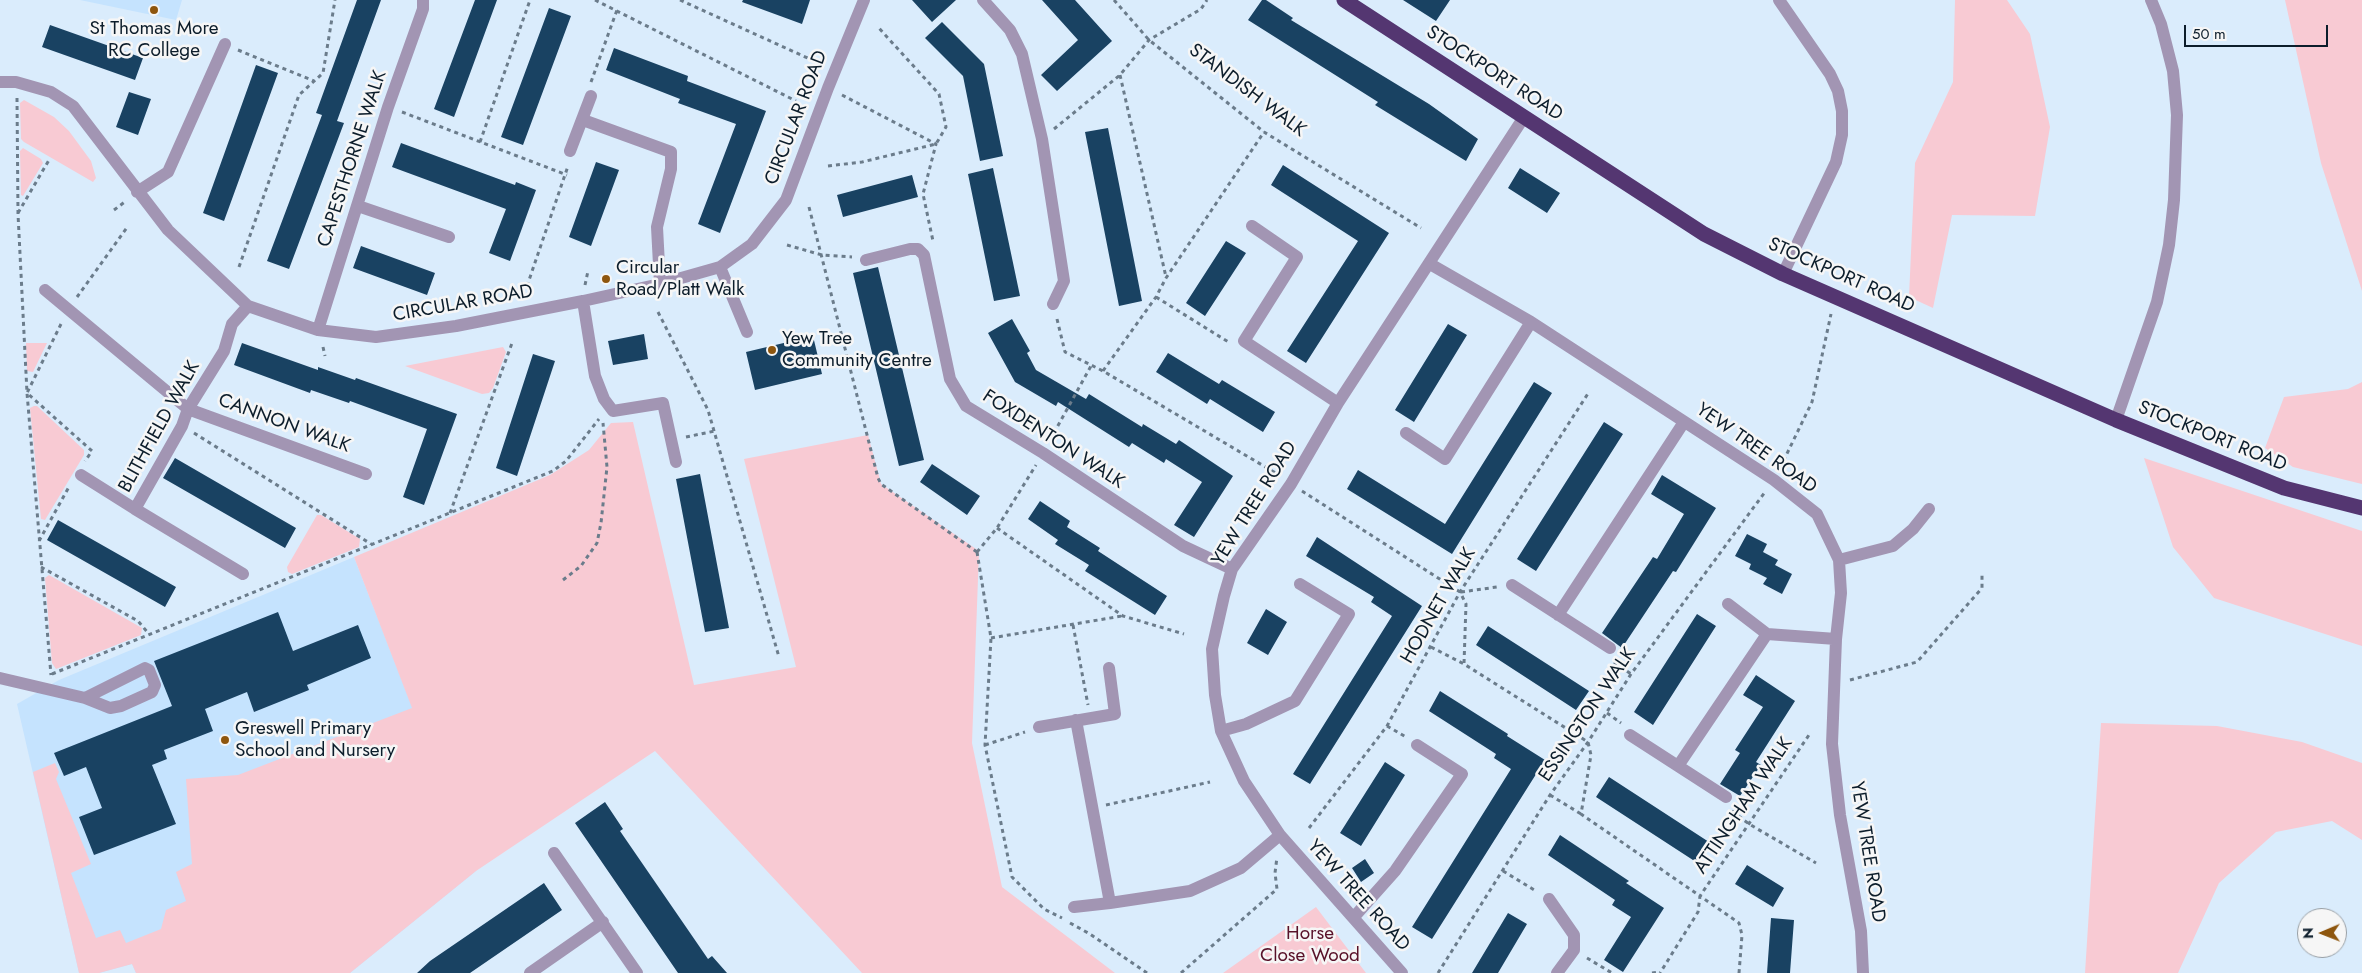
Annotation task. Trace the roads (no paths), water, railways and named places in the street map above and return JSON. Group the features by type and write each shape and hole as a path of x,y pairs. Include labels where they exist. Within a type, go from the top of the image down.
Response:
{"highway":[{"name":"STOCKPORT ROAD","path":"1346,1 1704,234 1783,274 2116,420 2284,488 2362,508"}],"street":[{"name":"CAPESTHORNE WALK","path":"318,330 388,107 423,9 423,0"},
{"name":"CIRCULAR ROAD","path":"0,82 16,82 51,92 73,106 168,230 248,306 318,330 376,338 456,326 583,301 660,284 720,267 752,244 786,200 828,88 864,0"},
{"path":"984,0 1010,30 1022,54 1042,139 1064,281 1053,304"},
{"path":"1779,0 1830,74 1838,91 1842,111 1842,135 1836,162 1783,274"},
{"path":"2116,420 2157,302 2169,245 2174,200 2177,115 2173,71 2162,24 2151,0"},
{"path":"137,192 168,172 225,44"},
{"path":"570,152 591,96"},
{"name":"YEW TREE ROAD","path":"1402,973 1280,835 1244,781 1221,731 1215,695 1212,649 1232,570 1291,484 1338,403 1524,117"},
{"path":"582,120 671,152 671,169 656,227 660,284"},
{"path":"358,206 449,237"},
{"path":"1252,226 1297,257 1244,341 1338,403"},
{"name":"FOXDENTON WALK","path":"866,260 918,249 924,255 950,379 966,406 1043,453 1183,546 1232,570"},
{"name":"YEW TREE ROAD","path":"1430,264 1531,322 1774,480 1817,514 1839,560 1842,593 1836,638 1833,753 1840,815 1861,931 1863,973"},
{"path":"720,267 747,332"},
{"name":"CANNON WALK","path":"45,290 188,409 366,474"},
{"path":"583,301 595,376 604,399 613,411 663,403 676,462"},
{"name":"BLITHFIELD WALK","path":"243,574 135,509 182,426 188,409 224,351 232,324 248,306"},
{"path":"1406,433 1445,459 1531,322"},
{"path":"1558,615 1684,422"},
{"path":"79,472 135,509"},
{"path":"1839,560 1893,546 1914,529 1930,509"},
{"path":"1221,731 1246,724 1295,701 1349,614 1300,584"},
{"path":"1512,585 1610,648"},
{"path":"1728,604 1766,634 1836,638"},
{"path":"1678,766 1766,634"},
{"path":"0,678 85,698 110,708 120,706 152,692 155,685 149,670 146,668 85,698"},
{"path":"1039,727 1115,714 1109,668"},
{"path":"1076,720 1110,902"},
{"path":"1630,735 1726,797"},
{"path":"1354,917 1395,871 1462,774 1417,745"},
{"path":"1074,907 1190,891 1241,868 1280,835"},
{"path":"554,853 637,973"},
{"path":"1549,899 1574,935 1574,950 1557,973"},
{"path":"530,973 603,922"}],"place":[{"name":"St Thomas More RC College","path":"154,10"},
{"name":"Circular Road/Platt Walk","path":"606,279"},
{"name":"Yew Tree Community Centre","path":"772,350"},
{"name":"Greswell Primary School and Nursery","path":"225,740"}],"park label":[{"name":"Horse Close Wood","path":"1310,945"}]}
